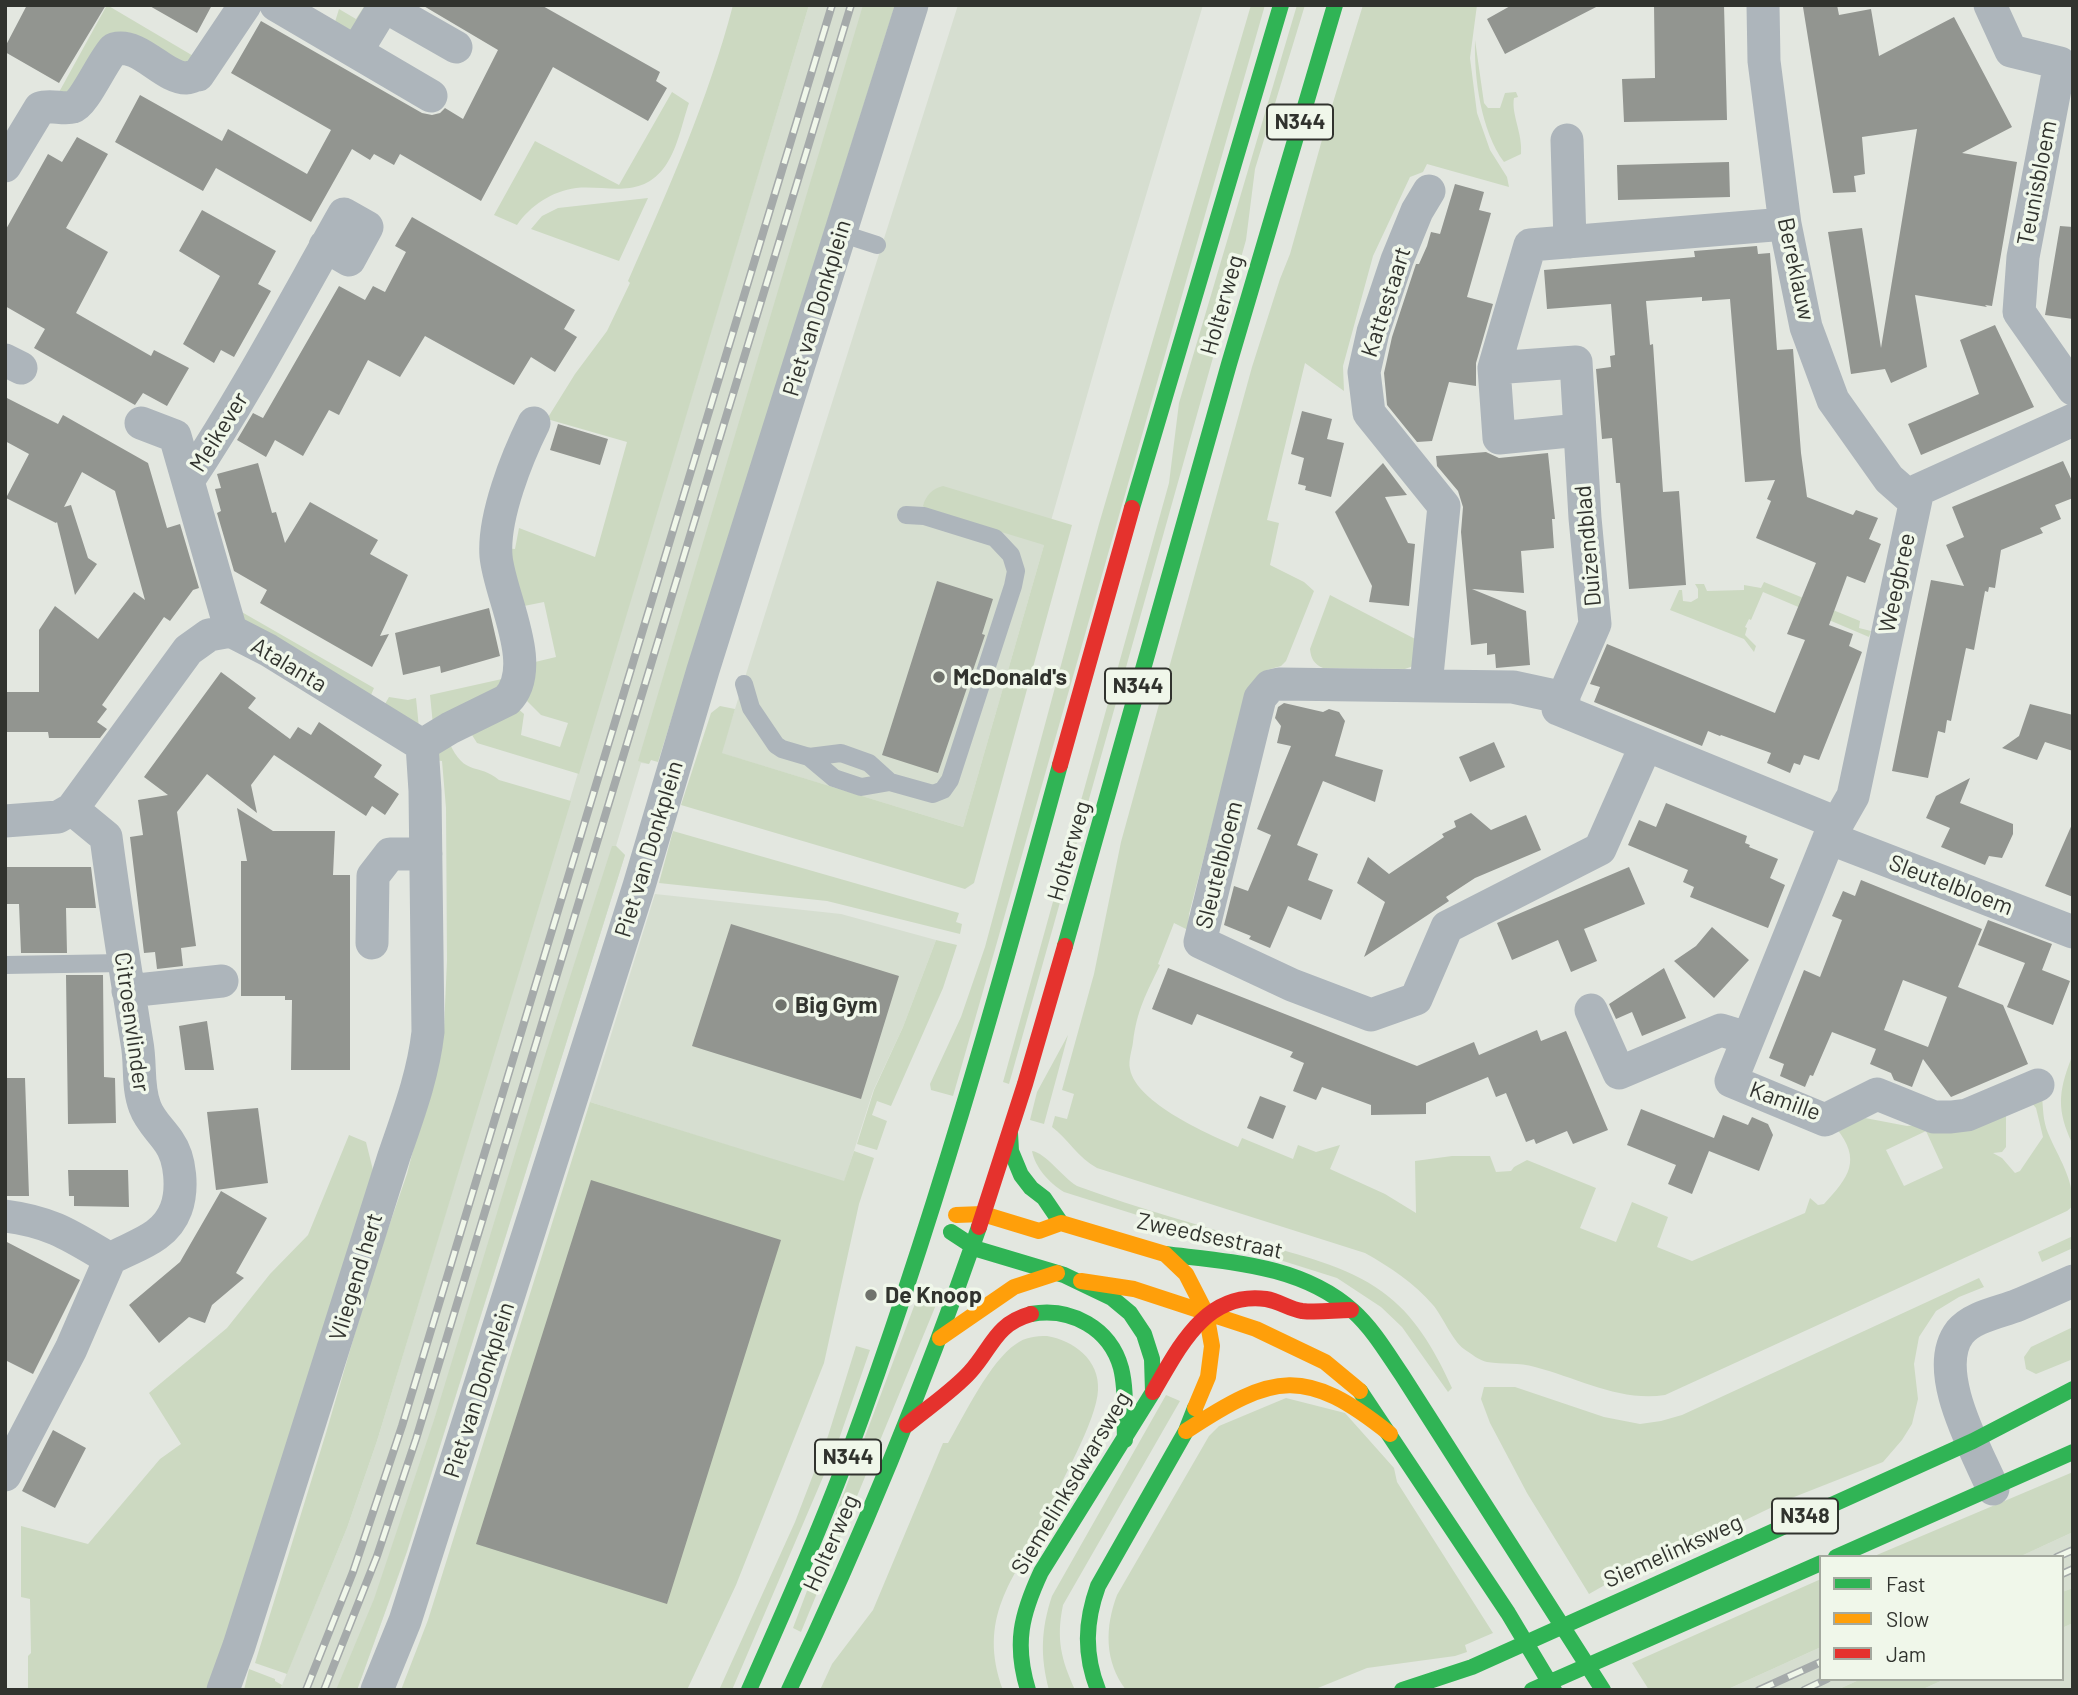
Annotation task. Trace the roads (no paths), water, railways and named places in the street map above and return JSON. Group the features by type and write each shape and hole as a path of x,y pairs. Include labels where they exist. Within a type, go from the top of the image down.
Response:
{"main road":[{"name":"Holterweg","path":"750,1690 836,1492 929,1216 996,1003 1172,370 1281,5"},
{"name":"Holterweg","path":"789,1690 869,1514 940,1338 1010,1133 1054,990 1229,364 1335,5"},
{"path":"1010,1133 1011,1151 1021,1175 1031,1188 1044,1198 1061,1223"},
{"name":"Zweedsestraat","path":"929,1216 983,1214 1039,1231 1061,1223 1165,1254 1251,1265 1312,1284 1351,1310 1382,1345 1402,1375 1603,1690"},
{"path":"929,1216 972,1247 1081,1281 1134,1289 1279,1338 1325,1362 1360,1390 1507,1613 1554,1690"},
{"path":"1098,1690 1087,1658 1090,1605 1098,1586 1186,1431 1208,1377 1211,1362 1212,1346 1206,1313 1186,1274 1165,1254"},
{"path":"940,1338 1014,1287 1056,1273"},
{"path":"1081,1281 1123,1306 1143,1330 1150,1346 1154,1368 1153,1392"},
{"path":"1206,1313 1234,1300 1250,1298 1268,1300 1300,1311 1351,1310"},
{"path":"904,1427 972,1370 991,1340 1012,1322 1027,1315 1059,1312 1092,1325 1111,1346 1122,1374 1125,1440"},
{"name":"Siemelinksdwarsweg","path":"1028,1690 1019,1653 1019,1633 1026,1606 1041,1572 1125,1440 1191,1328 1206,1313"},
{"path":"1186,1431 1247,1393 1292,1384 1329,1391 1390,1434"},
{"name":"Siemelinksweg","path":"1402,1690 1484,1660 1637,1593 1973,1441 2073,1389"},
{"name":"N348","path":"1841,1555 2073,1452"},
{"name":"N348","path":"1532,1690 1819,1564"}],"street":[{"path":"5,166 40,108 48,105 72,108 81,102 105,59 114,49 128,48 188,79 198,75 245,5"},
{"path":"276,5 431,96"},
{"name":"Piet van Donkplein","path":"377,1690 405,1621 651,846 912,5"},
{"name":"Bereklauw","path":"1763,5 1764,61 1785,224 1806,327 1833,400 1889,479 1914,501"},
{"name":"Teunisbloem","path":"1990,5 2011,51 2060,63 2023,257 2019,312 2073,389"},
{"path":"356,52 384,6 456,47"},
{"path":"1567,140 1570,242"},
{"name":"Kattestaart","path":"1426,685 1444,506 1368,413 1364,372 1373,332 1397,260 1416,211 1429,191"},
{"path":"1579,430 1499,438 1494,368 1530,245 1785,224"},
{"name":"Meikever","path":"231,631 188,481 248,384 326,246"},
{"name":"Duizendblad","path":"1494,368 1576,362 1595,624 1564,698"},
{"name":"Weegbree","path":"1833,831 1853,796 1918,489 2073,420"},
{"path":"141,423 175,436 188,481"},
{"path":"422,745 507,700 514,693 518,682 520,659 496,555 500,516 513,471 534,423"},
{"name":"Atalanta","path":"72,809 188,650 209,635 231,631 268,650 422,745"},
{"name":"Sleutelbloem","path":"1646,745 1600,849 1447,927 1416,999 1371,1015 1292,985 1200,942 1260,698 1270,686 1279,684 1513,687 1564,698 1558,709 1646,745 1833,831 2073,932"},
{"name":"Vliegend hert","path":"223,1690 275,1535 394,1156 418,1089 428,1032 422,745"},
{"path":"5,821 58,817 72,809"},
{"name":"Citroenvlinder","path":"72,809 106,837 145,1107 157,1128 170,1143 176,1158 180,1191 176,1210 157,1236 110,1259"},
{"name":"Kamille","path":"1833,831 1731,1081 1825,1119 1877,1094 1934,1118 1967,1115 2038,1086"},
{"path":"372,943 373,876 390,854 426,854"},
{"path":"125,977 222,981"},
{"path":"1591,1010 1619,1073 1721,1030 1747,1038"},
{"path":"5,1216 40,1222 59,1229 110,1259 71,1349 5,1475"},
{"path":"1993,1489 1959,1412 1951,1375 1951,1350 1961,1331 1976,1320 2073,1281"}],"lane":[{"path":"840,233 877,245"},
{"path":"809,757 841,753 869,763 890,782 929,794 940,792 948,784 1015,579 1011,555 995,538 924,516 906,515"},
{"path":"744,684 751,708 776,745 809,757 834,778 861,787 890,782"},
{"path":"5,965 125,977"}],"railway":[{"path":"306,1690 353,1572 402,1426 832,5"},
{"path":"324,1690 377,1556 416,1439 851,5"},
{"path":"2062,1555 2073,1550"},
{"path":"2064,1573 2073,1569"},
{"path":"1759,1690 1819,1663"},
{"path":"1804,1690 1823,1681"}],"place":[{"name":"McDonald's","path":"939,677"},
{"name":"Big Gym","path":"781,1005"},
{"name":"De Knoop","path":"871,1295"}]}
